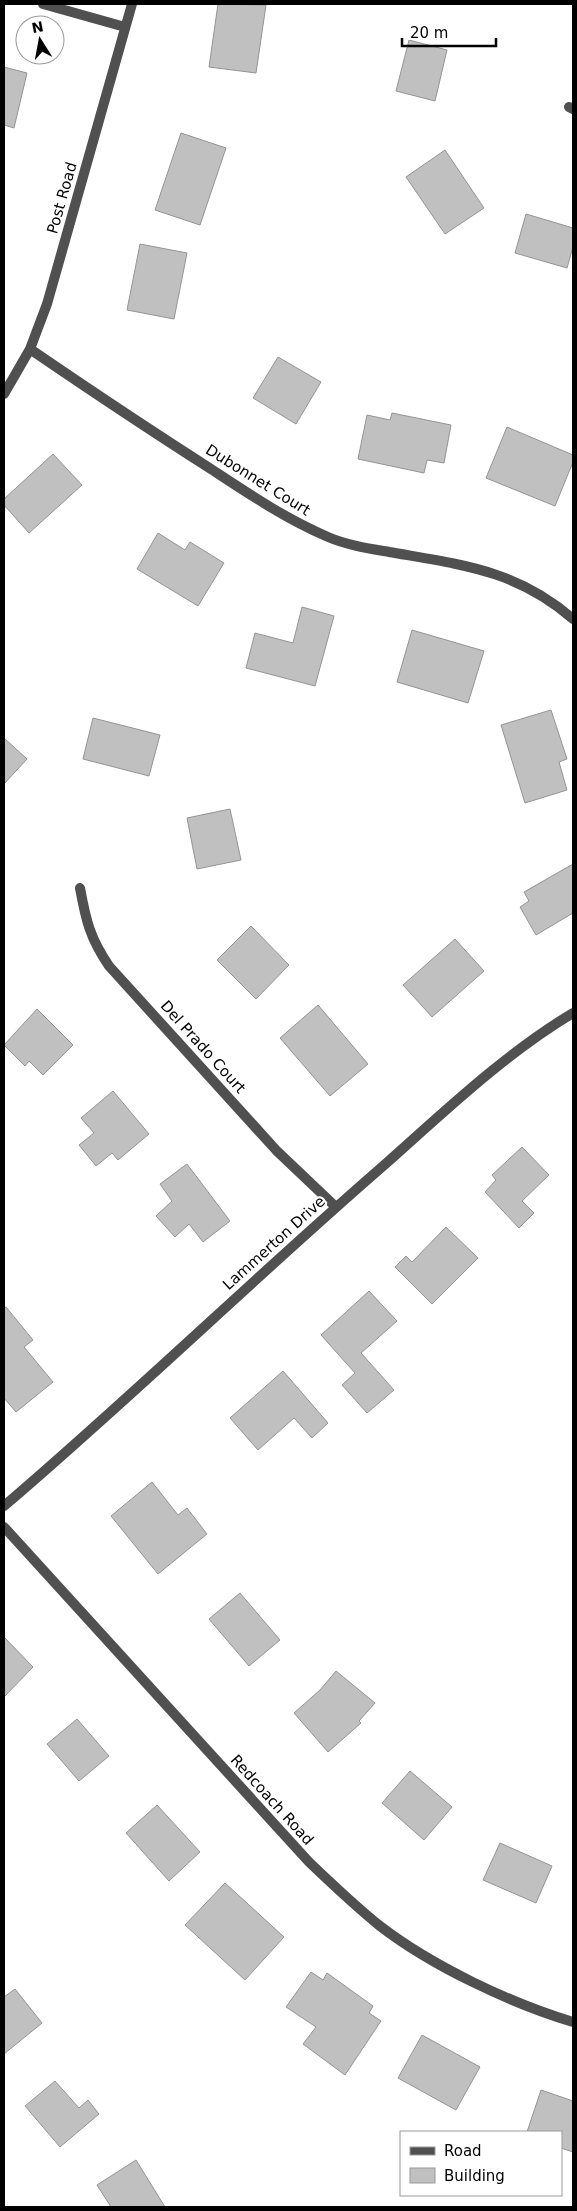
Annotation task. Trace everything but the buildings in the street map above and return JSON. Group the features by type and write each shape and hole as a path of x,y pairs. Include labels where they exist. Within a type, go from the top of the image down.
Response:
{"street":[{"path":"42,4 125,27"},
{"name":"Post Road","path":"4,394 30,349 46,304 72,220 132,4"},
{"name":"Dubonnet Court","path":"30,349 134,420 293,522 332,539 469,566 511,579 556,604 573,619"},
{"name":"Del Prado Court","path":"80,888 87,926 96,946 109,966 276,1150 336,1207"},
{"name":"Lammerton Drive","path":"4,1506 58,1460 336,1207 502,1062 539,1033 573,1013"},
{"name":"Redcoach Road","path":"4,1527 309,1862 359,1908 405,1943 471,1980 526,2006 573,2022"}]}
